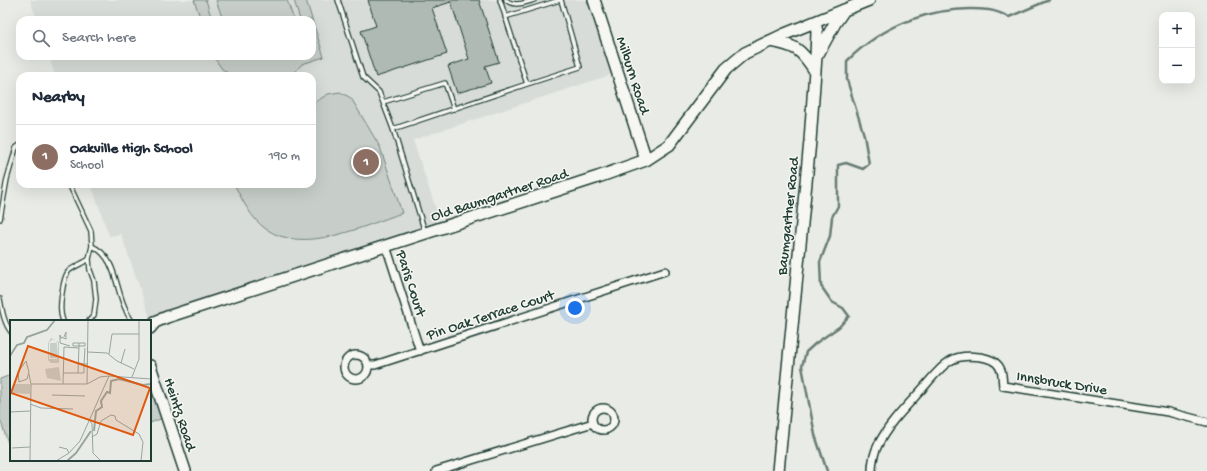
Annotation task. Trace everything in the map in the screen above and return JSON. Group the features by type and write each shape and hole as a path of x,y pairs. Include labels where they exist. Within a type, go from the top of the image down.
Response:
{"street":[{"name":"Milburn Road","path":"594,0 646,160"},
{"path":"815,22 869,0"},
{"path":"816,56 835,23 845,10"},
{"name":"Old Baumgartner Road","path":"151,327 155,322 167,316 598,177 646,160 669,145 726,69 745,53 815,22"},
{"name":"Baumgartner Road","path":"778,471 815,71 817,32 815,22"},
{"path":"770,41 786,44 798,49 807,57 815,71"},
{"name":"Paris Court","path":"386,246 420,351"},
{"name":"Pin Oak Terrace Court","path":"369,365 375,365 420,351 665,271"},
{"name":"Innsbruck Drive","path":"872,471 875,453 884,434 935,374 948,362 956,357 962,356 993,360 1001,369 1002,386 1168,412 1207,422"},
{"name":"Heintz Road","path":"151,369 185,471"},
{"path":"436,471 593,423"}],"lane":[{"path":"338,0 363,78 379,92 383,102 393,129 425,233"},
{"path":"500,0 527,84"},
{"path":"506,0 513,4 522,4 534,0"},
{"path":"393,129 580,67 560,0 506,17"},
{"path":"383,102 445,83 454,109"},
{"path":"0,219 7,179 16,148"},
{"path":"71,188 91,231 92,246 89,259 96,299 94,315 90,320"},
{"path":"92,246 100,250 110,262 125,310 131,320"},
{"path":"63,320 61,313 64,284 67,272 89,259"},
{"path":"0,299 8,329 10,331"}],"shaded area":[{"path":"30,0 589,0 613,74 413,140 441,224 172,308 150,318 121,234 109,236 92,188 316,188 316,72 54,72 50,60 316,60 316,16 36,16"},
{"path":"194,0 206,0 211,16 200,16"},
{"path":"216,0 287,0 293,16 222,16"},
{"path":"294,0 306,0 311,16 299,16"},
{"path":"316,32 324,57 316,60"},
{"path":"216,60 315,60 302,64 295,72 226,72 222,69"},
{"path":"340,92 351,98 380,147 402,213 334,236 315,239 298,239 281,236 266,229 256,220 247,208 236,188 316,188 316,102 328,94"},
{"path":"10,375 10,449 0,419 0,379"},
{"path":"151,381 163,418 151,423"}],"building":[{"path":"368,0 479,0 499,62 485,66 491,83 457,93 448,66 469,59 451,2 432,8 447,54 376,77 361,31 376,26"}],"waterway":[{"path":"827,471 815,435 802,366 806,352 839,327 849,316 843,308 832,302 821,286 820,262 830,236 832,217 838,206 838,165 846,163 863,169 869,164 864,135 847,80 847,61 877,37 912,19 950,10 969,9 992,10 1009,17 1049,0"}],"place":[{"name":"Oakville High School","path":"366,162"}]}
